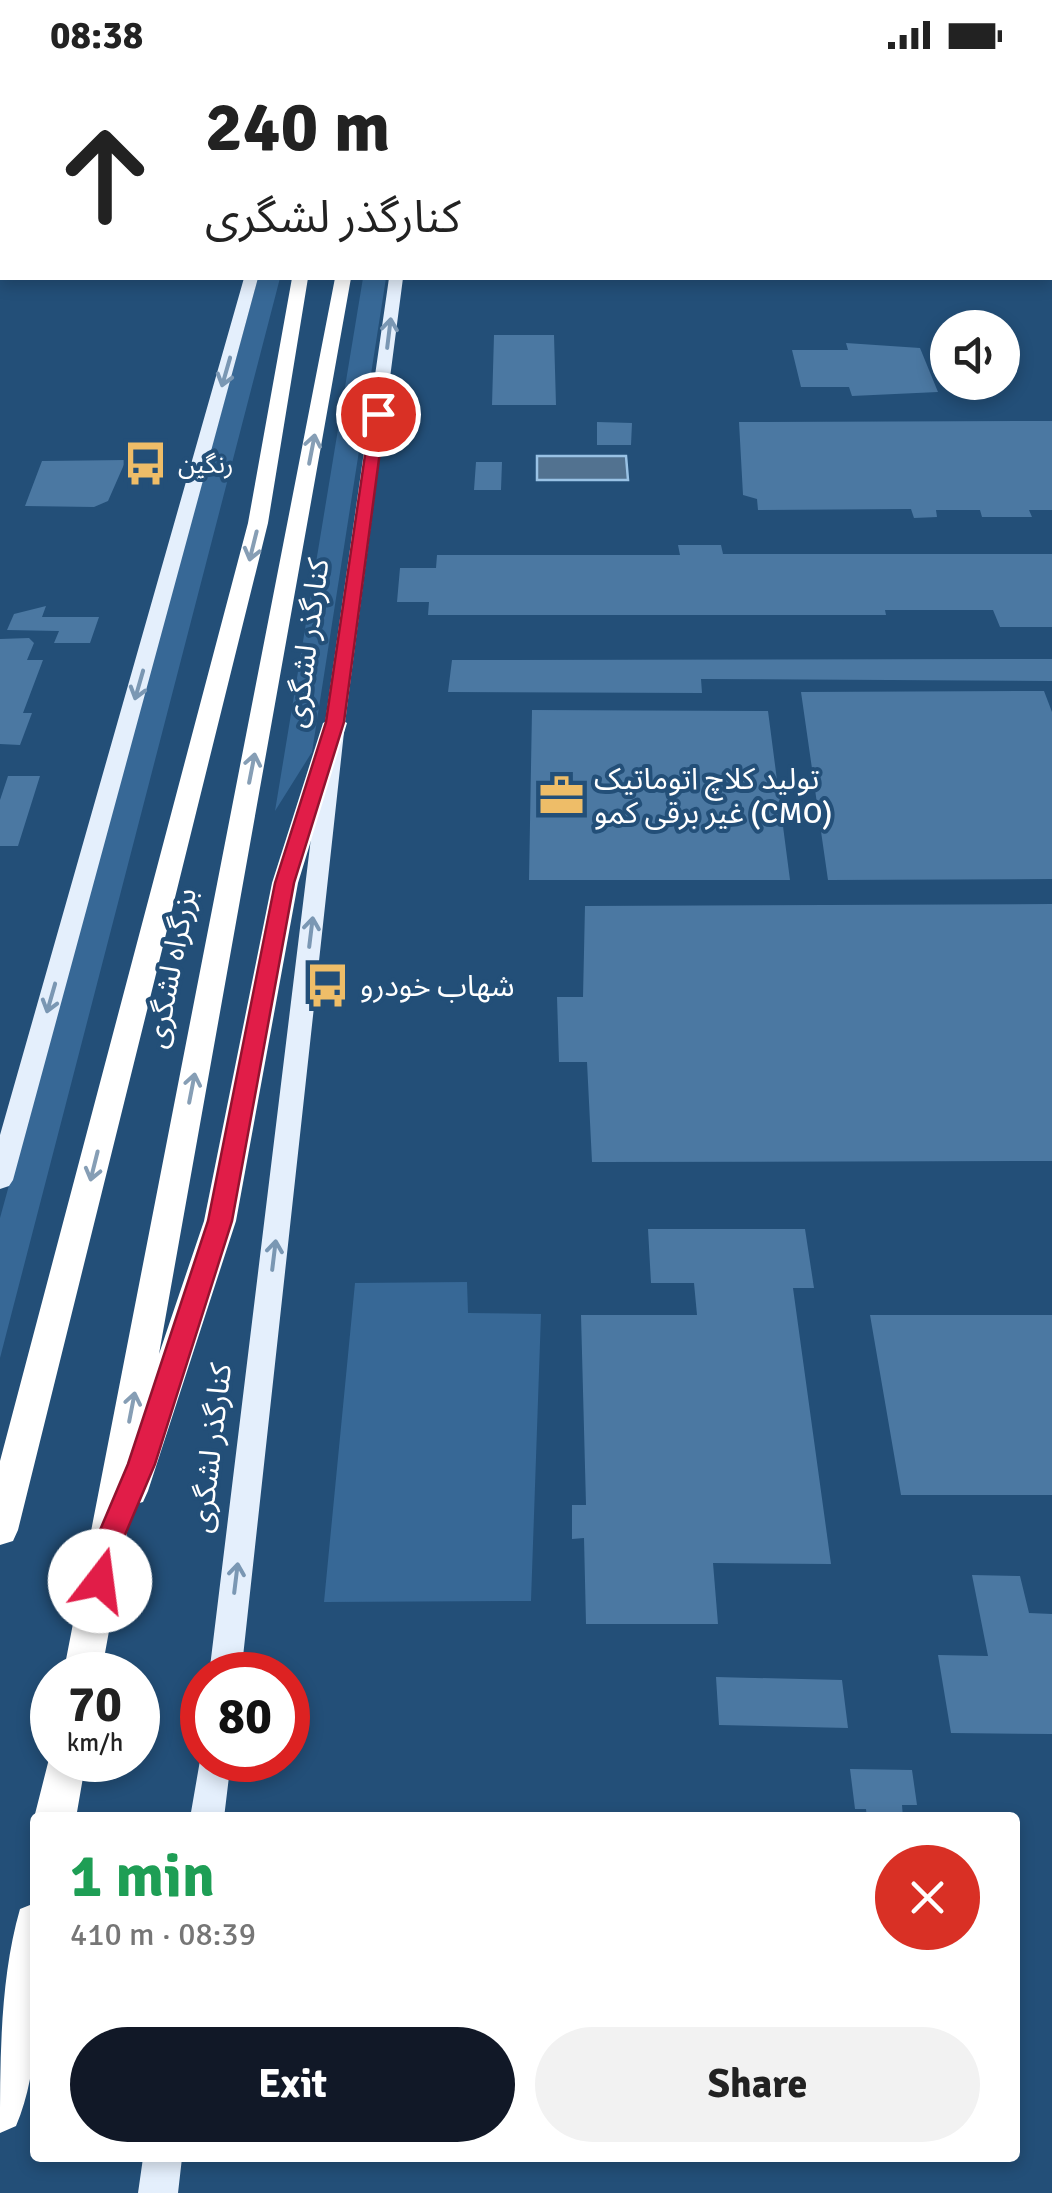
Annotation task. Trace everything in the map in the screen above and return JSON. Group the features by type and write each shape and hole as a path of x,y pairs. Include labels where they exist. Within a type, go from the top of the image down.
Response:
{"highway":[{"name":"بزرگراه لشگری","path":"0,1530 258,523 300,280"},
{"name":"بزرگراه لشگری","path":"86,1652 344,280"},
{"path":"106,1549 141,1464 220,1221 284,883 335,722"},
{"path":"56,1812 62,1782"},
{"path":"0,2110 30,1951"}],"main road":[{"path":"0,1180 250,280"},
{"name":"کنارگذر لشگری","path":"228,1652 335,722 396,280"},
{"path":"207,1812 211,1782"},
{"path":"158,2193 162,2162"}],"shaded area":[{"path":"257,280 279,280 0,1358 0,1218"},
{"path":"363,280 386,280 312,752 275,811"},
{"path":"537,456 626,456 628,480 537,480"},
{"path":"467,1282 468,1313 541,1314 531,1601 324,1602 355,1283"}],"building":[{"path":"494,335 554,335 556,405 492,405"},
{"path":"846,343 920,348 930,372 930,392 852,396 849,387 801,387 792,350 848,350"},
{"path":"1052,421 1052,510 1029,510 1032,517 982,517 980,510 936,510 937,517 914,518 911,509 758,510 757,499 743,495 739,422"},
{"path":"597,422 632,423 631,445 597,445"},
{"path":"126,460 108,501 94,507 25,506 42,461"},
{"path":"476,462 502,462 501,490 474,490"},
{"path":"678,545 721,545 723,554 1052,554 1052,627 1000,627 993,610 885,610 886,615 428,615 429,602 397,602 400,568 436,568 437,555 680,555"},
{"path":"46,606 42,617 99,617 90,643 54,643 59,631 7,630 14,614"},
{"path":"29,638 34,643 27,660 43,660 23,713 32,713 20,745 0,744 0,639"},
{"path":"1052,659 1052,681 701,679 702,693 448,692 452,660"},
{"path":"1044,691 1052,712 1052,879 828,880 801,692"},
{"path":"532,710 768,711 790,880 529,880"},
{"path":"8,776 40,776 18,846 0,846 0,800"},
{"path":"1052,904 1052,1161 592,1162 587,1062 559,1062 557,997 583,997 585,906"},
{"path":"648,1229 805,1229 814,1288 793,1288 831,1564 713,1563 718,1624 586,1624 584,1538 572,1539 572,1505 586,1505 581,1315 697,1315 694,1283 651,1283"},
{"path":"870,1315 1052,1315 1052,1495 901,1495"},
{"path":"972,1575 1020,1576 1029,1613 1052,1614 1052,1734 951,1733 938,1655 988,1656"},
{"path":"716,1677 842,1680 848,1728 719,1725"},
{"path":"850,1769 912,1770 917,1805 902,1805 903,1812 855,1809"}],"place":[{"name":"رنگین","path":"145,464"},
{"name":"تولید کلاچ اتوماتیک غیر برقی کمو (CMO)","path":"561,796"},
{"name":"شهاب خودرو","path":"327,986"}],"route":[{"path":"100,1581 106,1549 141,1464 220,1221 284,883 335,722 378,414"}]}
